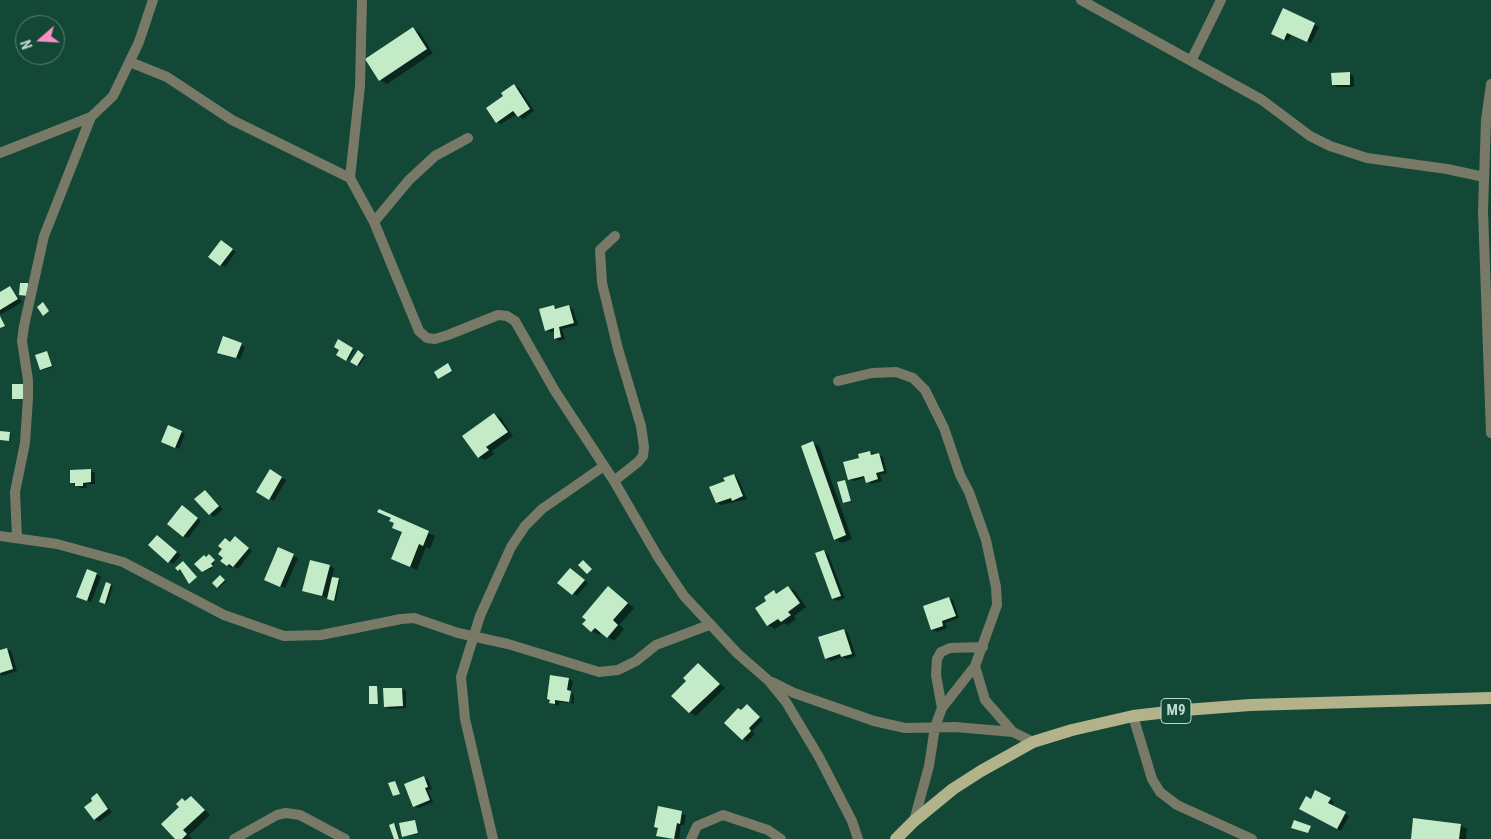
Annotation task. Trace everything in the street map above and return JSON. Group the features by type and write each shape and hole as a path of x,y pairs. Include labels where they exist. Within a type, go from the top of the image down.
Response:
{"main road":[{"name":"M9","path":"896,839 914,821 960,785 1033,742 1134,716 1250,705 1491,698"}],"street":[{"path":"17,537 15,492 25,443 28,398 28,380 22,341 44,236 91,118 113,96 149,17 153,0"},
{"path":"362,0 360,86 350,178 374,222 419,331 427,338 435,339 498,315 507,316 515,321 555,391 614,481 658,557 684,596 709,625 769,681 786,702 819,757 852,821 858,839"},
{"path":"1081,0 1262,100 1310,136 1330,146 1368,158 1447,169 1484,177"},
{"path":"1192,60 1221,0"},
{"path":"130,62 167,77 232,120 350,178"},
{"path":"1491,84 1486,120 1484,177 1487,208 1491,433"},
{"path":"0,153 91,118"},
{"path":"374,222 409,180 435,156 468,138"},
{"path":"614,481 638,462 643,456 644,447 641,426 618,348 601,276 600,250 615,236"},
{"path":"838,381 872,373 896,372 912,378 925,390 944,428 960,475 969,492 986,540 996,586 997,605 983,648 975,666 942,708 935,727 929,766 914,821"},
{"path":"493,839 465,719 461,677 480,616 500,572 525,526 542,509 604,466"},
{"path":"0,536 57,544 123,562 240,622 284,636 321,635 414,618 474,638 508,644 599,672 618,670 636,660 656,645 709,625"},
{"path":"942,708 936,675 937,659 941,652 950,648 983,648"},
{"path":"975,666 985,700 1013,732 1033,742"},
{"path":"769,681 794,693 874,722 905,728 935,727 1013,732"},
{"path":"1134,716 1145,758 1160,792 1178,805 1252,839"},
{"path":"234,839 276,815 286,813 300,815 345,839"},
{"path":"691,839 697,826 723,815 768,830 781,839"}],"building":[{"path":"1283,8 1315,23 1307,42 1287,33 1284,40 1271,34"},
{"path":"413,27 427,49 379,81 365,59"},
{"path":"1350,72 1350,85 1332,85 1331,73"},
{"path":"514,84 530,109 518,117 513,111 496,123 486,108 503,96 501,93"},
{"path":"221,240 233,249 220,266 208,257"},
{"path":"20,283 28,283 28,296 19,295"},
{"path":"10,286 18,299 0,310 0,292"},
{"path":"43,302 49,311 43,316 37,307"},
{"path":"554,305 555,309 569,305 574,323 559,327 561,337 554,339 554,328 545,331 539,309"},
{"path":"0,316 5,326 0,328"},
{"path":"223,336 242,343 236,358 217,353"},
{"path":"338,339 353,348 346,361 336,355 339,350 334,347"},
{"path":"358,350 364,355 357,366 350,362"},
{"path":"47,351 52,366 40,370 35,355"},
{"path":"448,363 452,371 438,379 434,372"},
{"path":"12,384 25,384 24,399 12,399"},
{"path":"494,413 508,432 486,447 489,450 478,458 462,436"},
{"path":"168,425 182,431 175,448 161,442"},
{"path":"0,431 10,432 9,441 0,440"},
{"path":"813,441 846,535 834,540 801,446"},
{"path":"870,451 871,455 879,453 884,471 876,473 878,479 866,483 864,476 848,480 843,462 859,458 858,454"},
{"path":"91,469 91,482 83,483 83,486 75,486 75,483 70,483 70,470"},
{"path":"270,469 282,477 269,500 256,492"},
{"path":"734,474 743,496 732,501 731,498 716,503 709,487 725,481 723,478"},
{"path":"845,480 851,501 843,503 837,482"},
{"path":"205,490 219,506 209,515 194,499"},
{"path":"182,505 198,518 183,537 167,524"},
{"path":"379,509 429,531 423,546 419,544 410,567 391,559 402,532 392,528 394,523 389,521 391,518 377,512"},
{"path":"157,535 177,552 168,563 148,545"},
{"path":"235,536 249,548 233,567 229,564 227,566 220,561 223,558 218,554 222,549 218,546 225,538 230,542"},
{"path":"278,547 294,554 280,587 264,580"},
{"path":"824,550 841,596 832,599 815,553"},
{"path":"209,554 215,560 211,564 213,566 202,572 194,564 204,555 206,557"},
{"path":"310,560 330,565 322,596 302,591"},
{"path":"583,560 592,569 587,574 578,565"},
{"path":"183,561 197,577 189,584 180,569 178,571 175,568"},
{"path":"570,568 585,580 572,595 557,583"},
{"path":"87,569 97,573 87,601 76,597"},
{"path":"220,575 225,580 217,588 212,583"},
{"path":"332,577 339,578 334,601 327,599"},
{"path":"106,582 111,584 105,604 99,602"},
{"path":"608,586 628,603 613,620 618,625 607,638 595,628 591,632 582,624 586,620 582,617"},
{"path":"788,586 800,603 788,612 791,615 781,622 778,619 767,626 755,608 766,601 764,597 774,590 776,594"},
{"path":"949,597 956,616 942,621 943,626 931,630 923,606"},
{"path":"844,629 852,654 841,657 840,654 825,659 818,637"},
{"path":"7,648 13,669 0,673 0,650"},
{"path":"698,663 720,684 689,713 671,696 686,681 683,678"},
{"path":"550,675 569,678 567,690 571,691 569,702 555,700 555,704 549,703 550,700 547,699"},
{"path":"369,686 377,686 378,704 369,704"},
{"path":"383,688 402,688 403,706 384,707"},
{"path":"747,704 760,717 749,728 751,731 742,740 724,723 738,708 741,710"},
{"path":"424,776 428,787 425,788 430,800 413,807 404,784"},
{"path":"395,781 400,794 393,796 388,783"},
{"path":"1315,790 1331,798 1328,803 1346,812 1337,829 1299,809 1306,796 1311,799"},
{"path":"97,793 108,809 94,820 84,807 92,801 91,798"},
{"path":"191,796 205,810 183,830 187,834 182,839 175,839 161,824 179,807 176,804 182,798 185,801"},
{"path":"658,806 682,811 680,824 677,823 674,839 656,836 658,828 654,827"},
{"path":"1413,818 1461,824 1459,839 1411,839"},
{"path":"415,820 418,833 402,837 399,823"},
{"path":"1294,820 1311,826 1308,833 1291,828"},
{"path":"394,823 399,839 394,839 389,825"}]}
